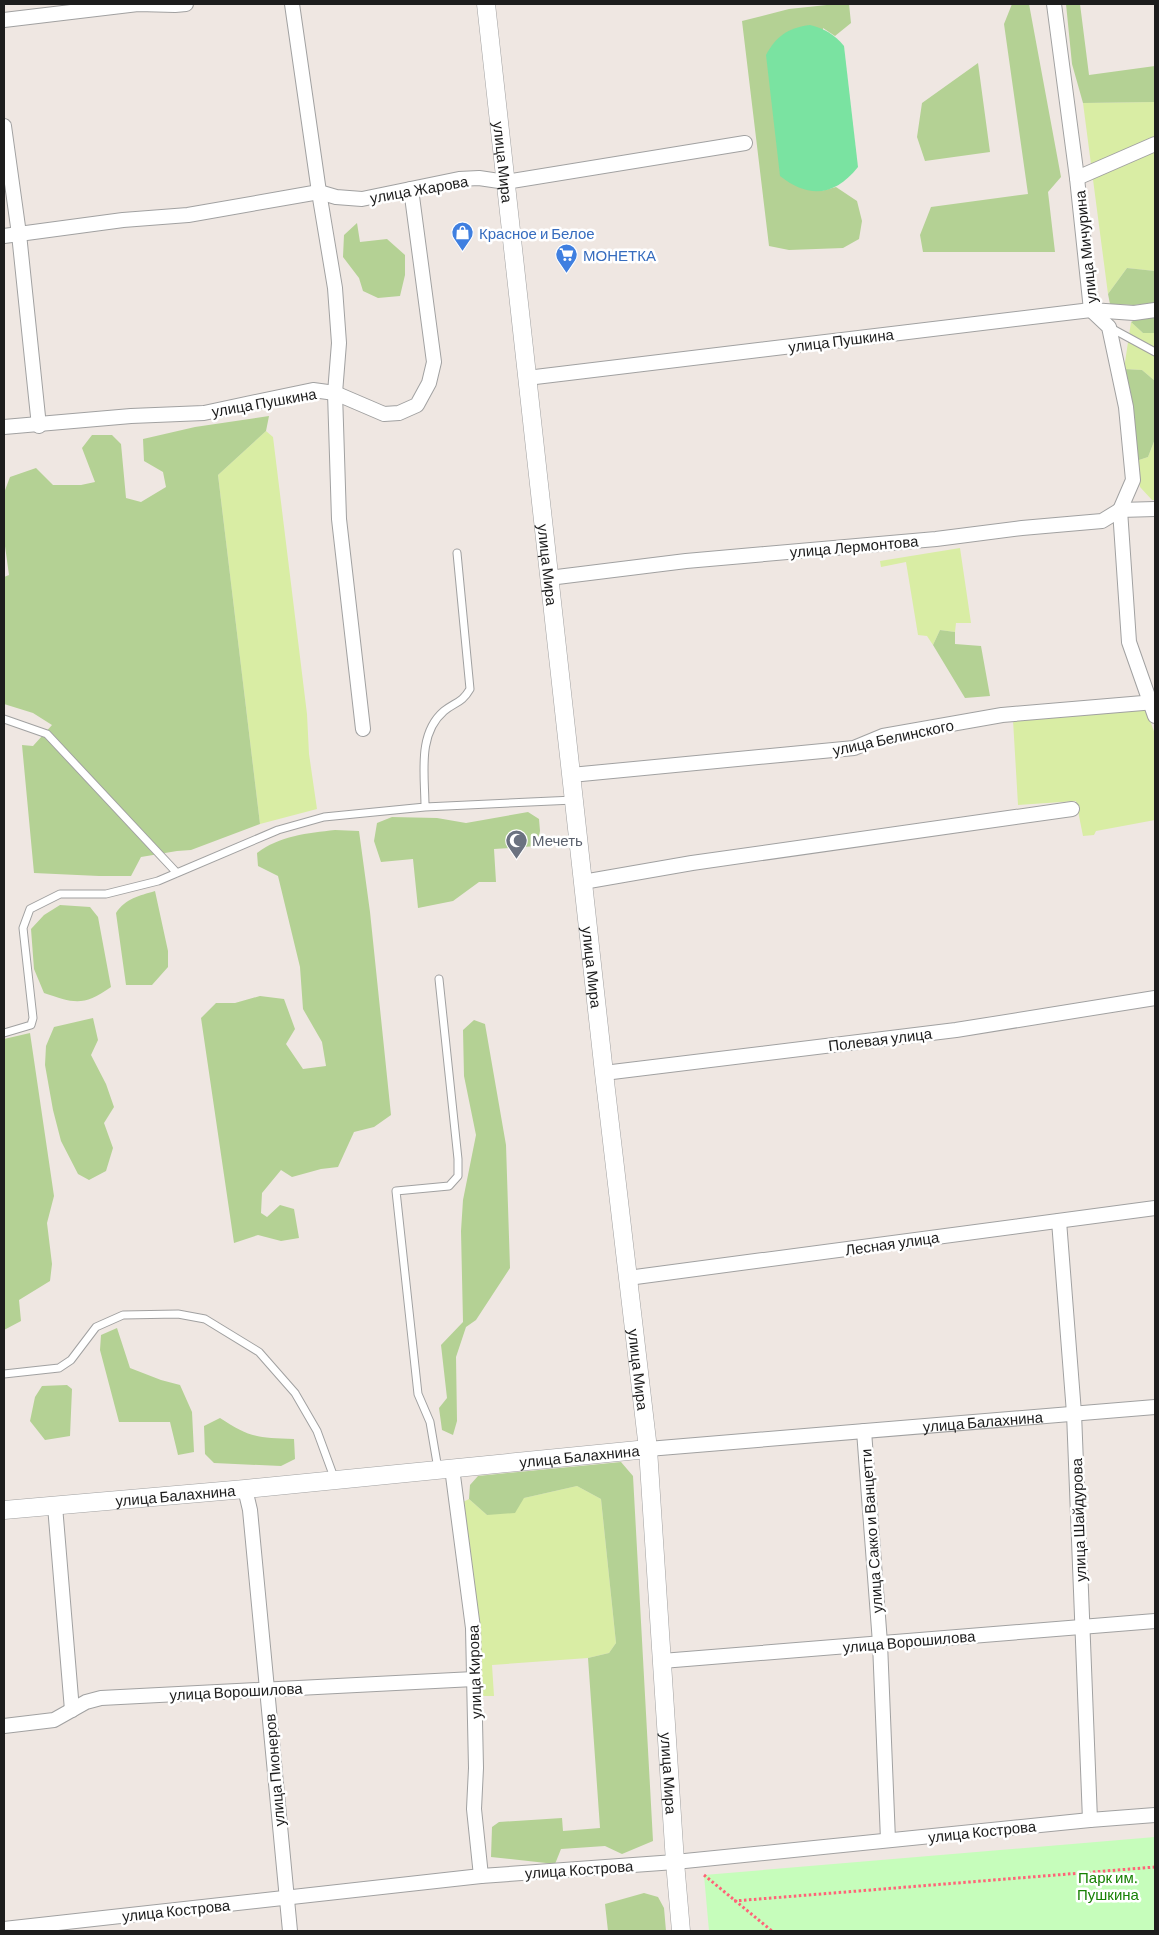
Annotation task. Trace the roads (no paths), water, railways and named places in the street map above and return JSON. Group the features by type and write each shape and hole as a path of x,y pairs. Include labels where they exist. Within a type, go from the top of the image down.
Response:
{"street":[{"path":"4,20 138,4 186,4"},
{"path":"292,4 335,288 339,343 335,393 339,519 363,729"},
{"name":"улица Мира","path":"486,4 604,1073 648,1449 681,1931"},
{"name":"улица Мичурина","path":"1054,4 1077,178 1091,310 1109,327"},
{"path":"4,126 19,234 39,426"},
{"name":"улица Жарова","path":"4,236 123,220 188,215 319,192 336,197 362,199 459,179 479,178 506,182 745,143"},
{"path":"1077,178 1155,144"},
{"name":"улица Пушкина","path":"4,427 39,426 131,416 204,413 313,390 335,393 384,414 409,410 417,405 429,383 434,362 411,189"},
{"name":"улица Пушкина","path":"527,378 1091,310 1134,313 1155,310"},
{"path":"1109,327 1126,407 1133,480 1120,510 1129,642 1153,702 1155,716"},
{"name":"улица Лермонтова","path":"549,578 686,561 936,539 1022,528 1102,521 1120,510 1155,509"},
{"name":"улица Белинского","path":"571,775 854,748 883,736 1002,716 1153,702"},
{"path":"583,882 692,863 1072,809"},
{"name":"Полевая улица","path":"604,1073 956,1030 1155,998"},
{"name":"Лесная улица","path":"628,1278 1155,1208"},
{"name":"улица Шайдурова","path":"1059,1221 1074,1413 1090,1820"},
{"name":"улица Балахнина","path":"4,1510 245,1489 648,1449 1155,1406"},
{"name":"улица Сакко и Ванцетти","path":"864,1431 880,1643 888,1840"},
{"name":"улица Кирова","path":"445,1469 473,1628 476,1768 474,1809 481,1876"},
{"name":"улица Пионеров","path":"245,1489 250,1510 290,1931"},
{"path":"55,1506 72,1710"},
{"name":"улица Ворошилова","path":"662,1661 1155,1621"},
{"name":"улица Ворошилова","path":"4,1726 54,1720 86,1702 101,1698 474,1678"},
{"name":"улица Кострова","path":"4,1929 481,1876 675,1862 1155,1815"}],"lane":[{"path":"1109,327 1155,352"},
{"path":"425,806 424,750 431,728 444,712 464,699 470,689 457,553"},
{"path":"4,718 47,734 177,873"},
{"path":"4,1032 32,1026 33,1018 23,928 30,909 60,894 106,894 158,880 278,830 324,817 425,806 574,800"},
{"path":"439,979 457,1149 458,1176 448,1186 396,1191 418,1394 430,1422 445,1469"},
{"path":"4,1374 58,1368 71,1360 96,1327 124,1315 178,1314 205,1319 259,1352 295,1393 317,1431 335,1480"}],"place":[{"name":"Красное и Белое","path":"463,252"},
{"name":"МОНЕТКА","path":"567,274"},
{"name":"Мечеть","path":"516,859"}],"park label":[{"name":"Парк им. Пушкина","path":"1108,1886"}]}
